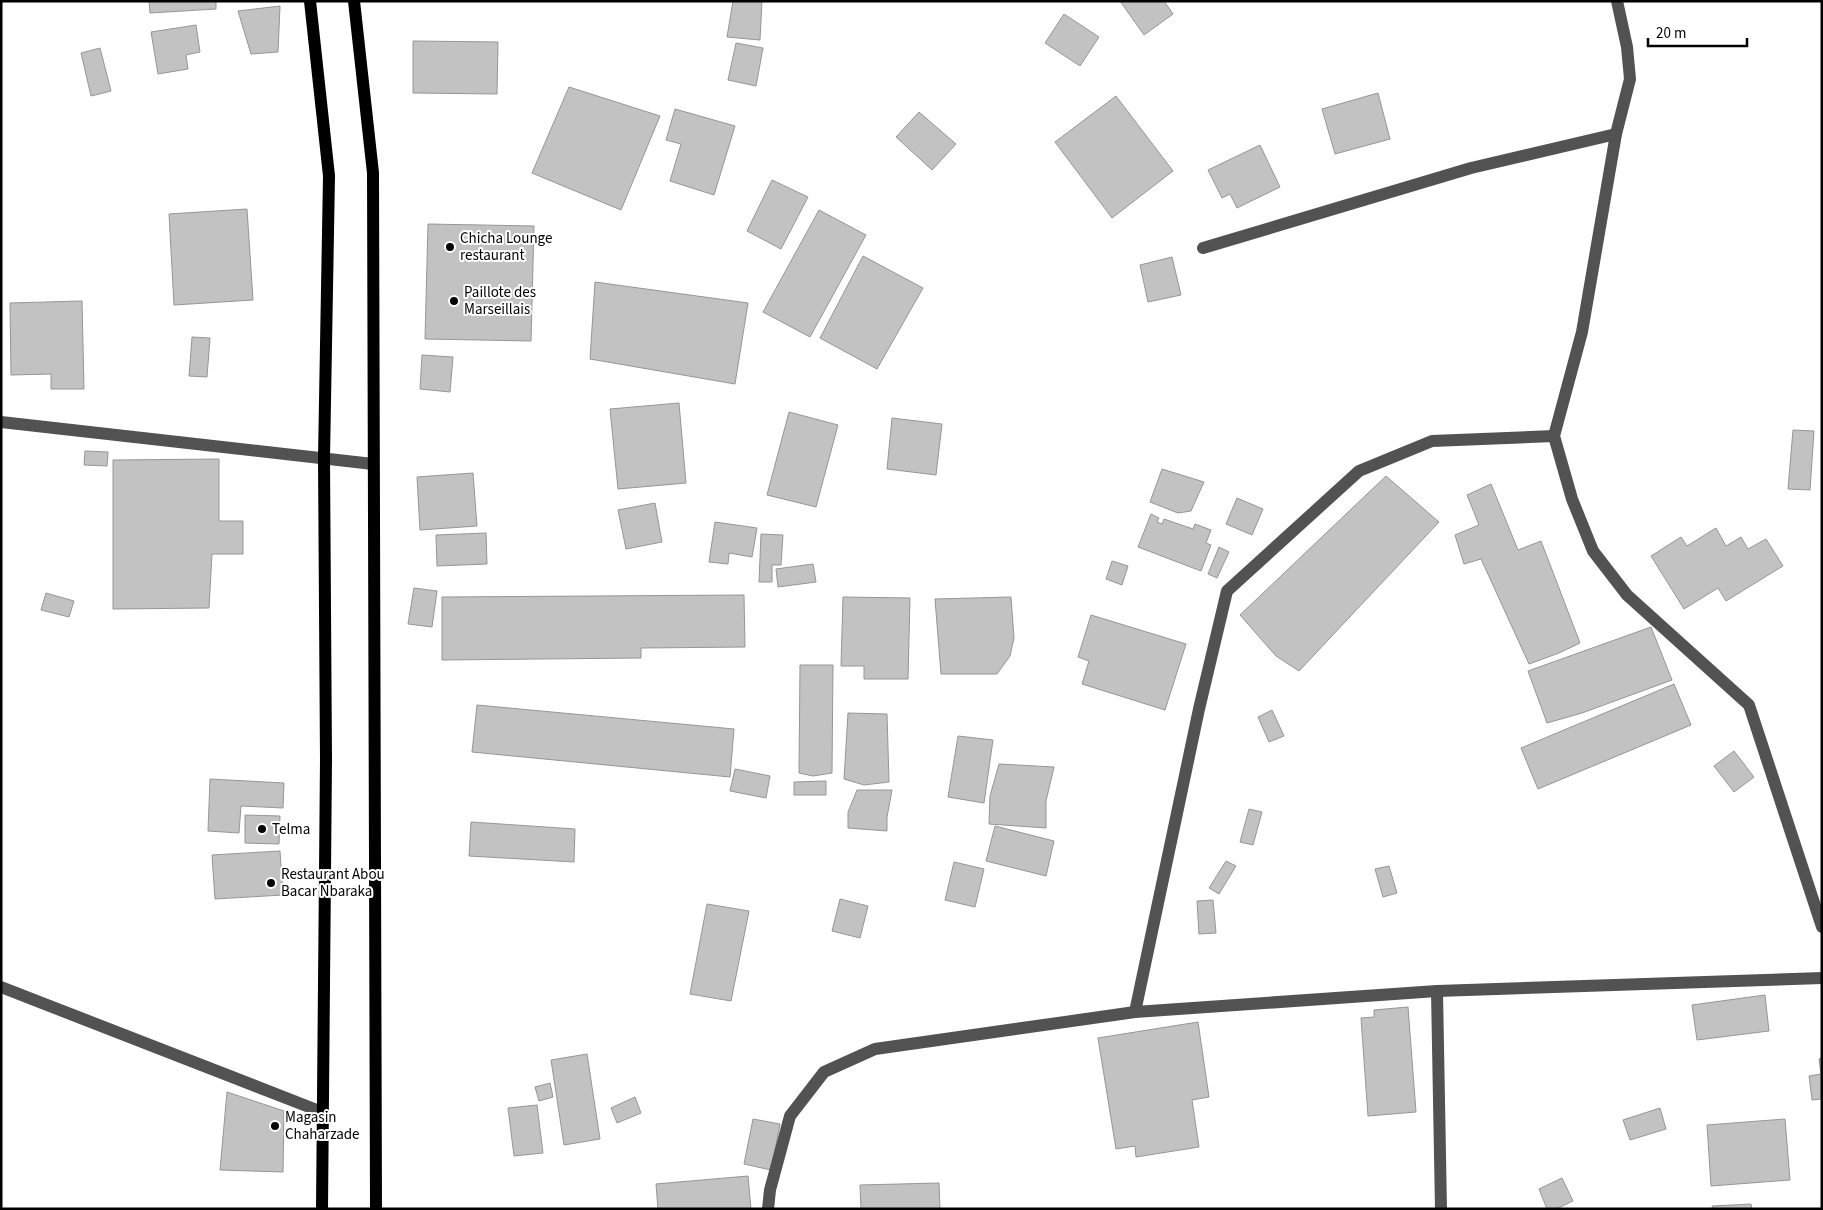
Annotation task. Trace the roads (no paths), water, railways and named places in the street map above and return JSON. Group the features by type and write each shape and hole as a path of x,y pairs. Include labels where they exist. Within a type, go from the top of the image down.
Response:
{"main road":[{"path":"310,1 329,176 324,458 326,759 322,1209"},
{"path":"354,1 373,173 376,1209"}],"street":[{"path":"1617,1 1627,47 1630,79 1616,134 1582,332 1554,436 1572,499 1593,551 1627,595 1749,705 1822,927"},
{"path":"1203,248 1471,168 1616,134"},
{"path":"1,422 373,464"},
{"path":"1135,1012 1199,709 1228,591 1359,471 1432,441 1554,436"},
{"path":"768,1209 770,1190 790,1116 824,1072 875,1049 1135,1012 1437,991 1822,978"},
{"path":"1,987 322,1112"},
{"path":"1437,991 1441,1209"}],"place":[{"name":"Chicha Lounge restaurant","path":"450,247"},
{"name":"Paillote des Marseillais","path":"454,301"},
{"name":"Telma","path":"262,829"},
{"name":"Restaurant Abou Bacar Nbaraka","path":"271,883"},
{"name":"Magasin Chaharzade","path":"275,1126"}]}
